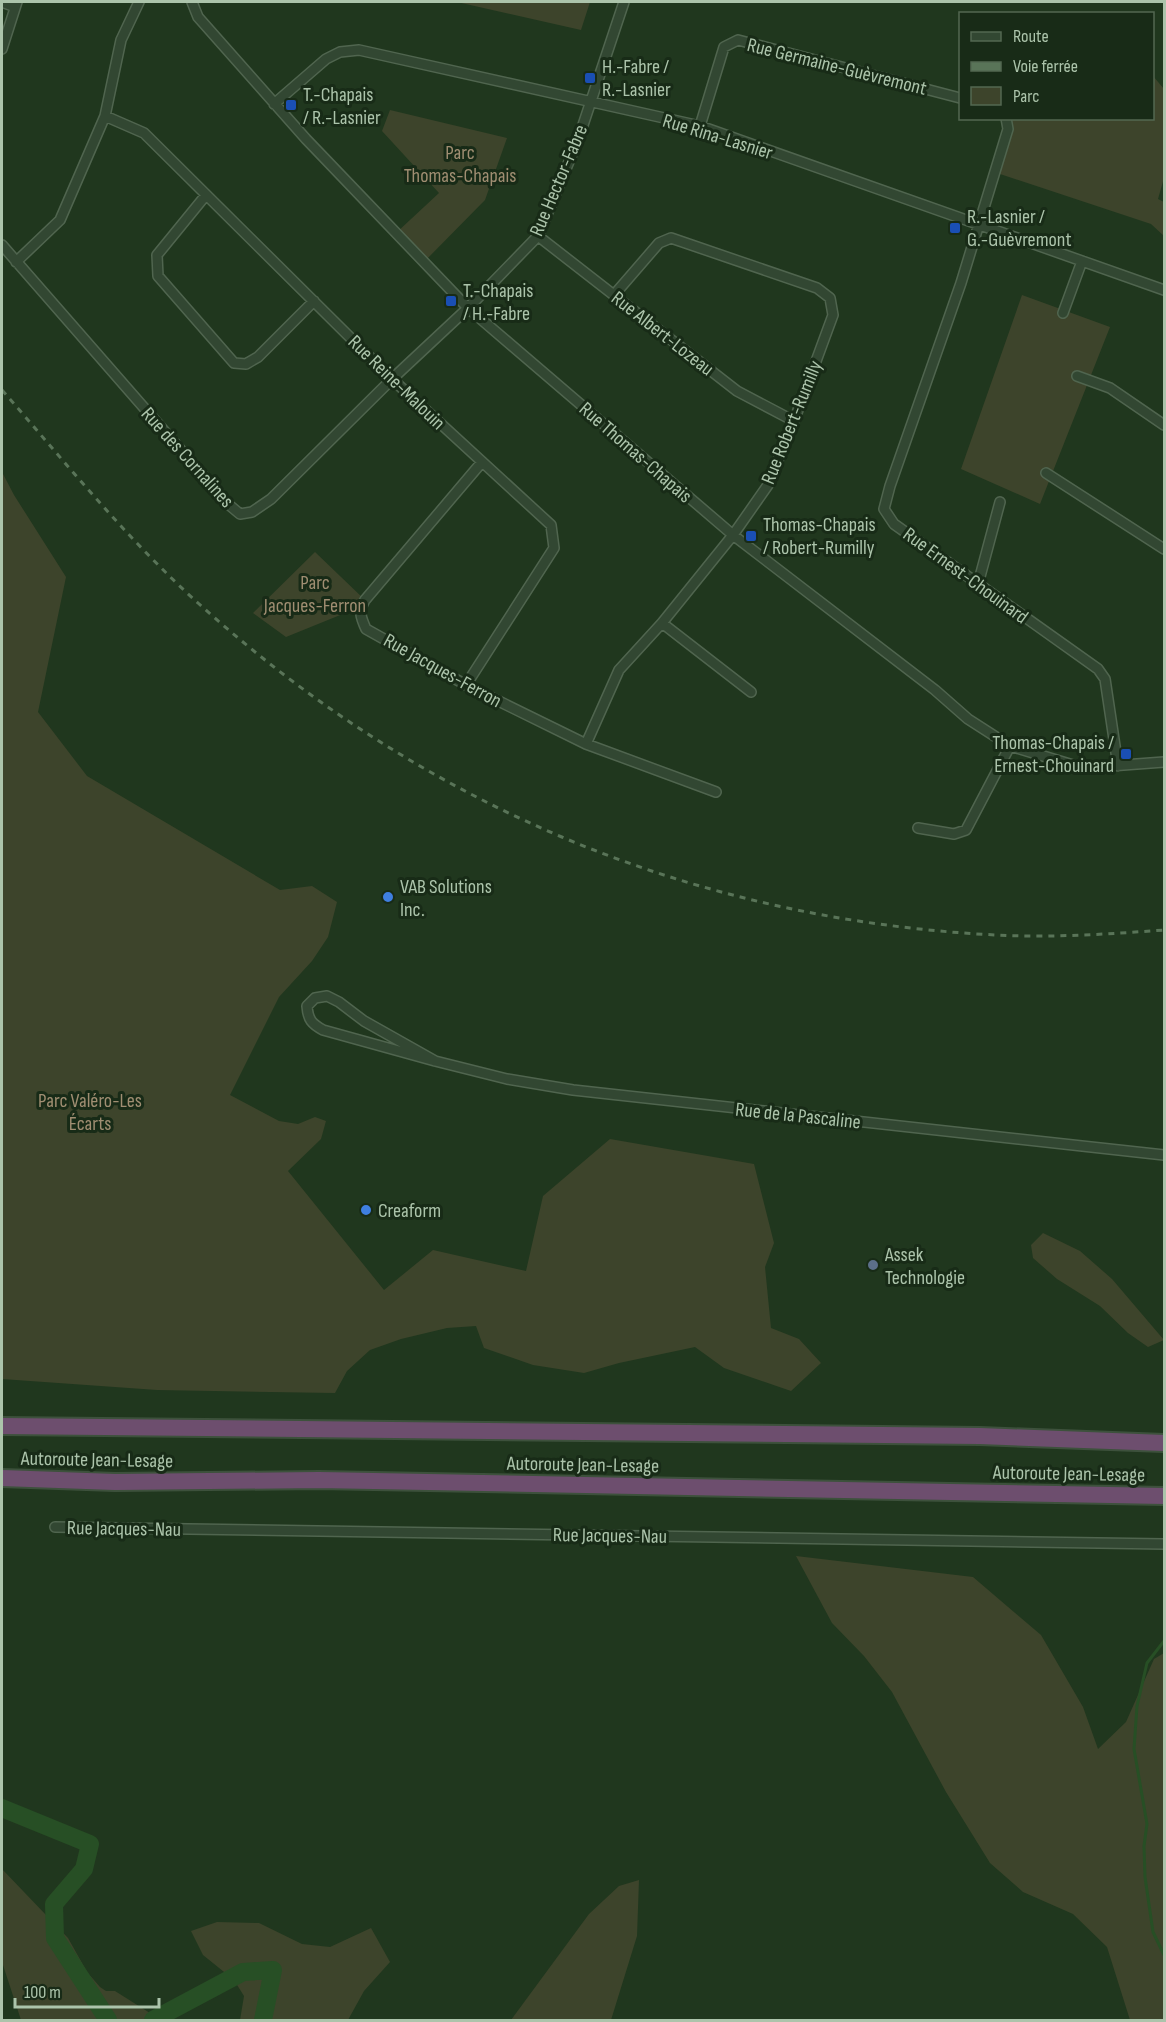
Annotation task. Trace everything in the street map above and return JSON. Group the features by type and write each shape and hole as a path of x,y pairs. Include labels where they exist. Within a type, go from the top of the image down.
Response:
{"highway":[{"name":"Autoroute Jean-Lesage","path":"2,1426 980,1436 1164,1443"},
{"name":"Autoroute Jean-Lesage","path":"2,1478 115,1482 330,1480 1164,1496"}],"street":[{"path":"2,2 16,4 2,49"},
{"path":"16,262 60,220 105,116 121,40 140,2"},
{"name":"Rue Thomas-Chapais","path":"192,2 198,17 274,104 468,308 733,535 934,690 968,719 1010,746 1083,768 1164,762"},
{"name":"Rue Hector-Fabre","path":"392,379 468,308 538,236 578,140 624,2"},
{"name":"Rue Germaine-Guèvremont","path":"700,126 724,47 738,40 959,98"},
{"name":"Rue Rina-Lasnier","path":"274,104 326,59 340,52 359,50 700,126 1164,290"},
{"name":"Rue Reine-Malouin","path":"105,116 144,133 392,379 551,525 555,548 466,685"},
{"path":"978,224 1008,129 1006,120"},
{"path":"206,195 157,255 158,276 234,363 246,364 258,357 314,301"},
{"name":"Rue Ernest-Chouinard","path":"978,224 961,283 884,509 894,524 1098,669 1105,679 1118,766"},
{"name":"Rue Albert-Lozeau","path":"538,236 737,391 794,421"},
{"name":"Rue Robert-Rumilly","path":"586,744 619,670 662,624 733,535 768,485 833,315 830,298 817,288 671,238 659,243 614,295"},
{"name":"Rue des Cornalines","path":"2,245 228,504 240,514 252,512 271,499 392,379"},
{"path":"1063,313 1082,261"},
{"path":"1077,376 1110,388 1164,425"},
{"name":"Rue Jacques-Ferron","path":"482,462 360,607 360,617 366,628 466,685 586,744 716,792"},
{"path":"1046,473 1164,549"},
{"path":"978,585 1000,502"},
{"path":"662,624 751,692"},
{"path":"918,828 954,834 966,830 1010,746"},
{"name":"Rue de la Pascaline","path":"435,1061 364,1022 339,1002 327,996 315,998 307,1006 308,1018 323,1030 435,1061 507,1079 573,1090 1164,1155"},
{"name":"Rue Jacques-Nau","path":"55,1527 1164,1544"}],"green space":[{"path":"457,2 590,2 581,30"},
{"path":"1154,77 1164,89 1164,178 1158,199 1164,202 1164,236 1151,224 994,172 1009,120 1154,120"},
{"name":"Parc Thomas-Chapais","path":"390,110 507,138 485,200 424,262 396,233 439,193 382,131"},
{"path":"1022,295 1110,327 1040,504 961,469"},
{"name":"Parc Valéro-Les Écarts","path":"2,472 66,577 38,712 87,776 280,890 312,886 337,902 328,937 312,961 279,997 230,1095 279,1121 298,1124 315,1117 326,1121 321,1139 288,1171 384,1290 433,1250 526,1271 543,1196 610,1139 754,1164 774,1243 765,1267 771,1328 799,1339 821,1363 791,1391 724,1368 695,1347 584,1373 533,1365 484,1348 476,1326 447,1328 401,1339 370,1350 347,1371 335,1393 157,1390 2,1379"},
{"name":"Parc Jacques-Ferron","path":"315,552 365,600 360,607 286,637 253,613"},
{"path":"1043,1233 1080,1251 1112,1279 1164,1340 1148,1347 1128,1333 1100,1306 1057,1279 1033,1258 1031,1245"},
{"path":"796,1556 973,1577 1041,1635 1083,1707 1098,1749 1126,1722 1154,1659 1164,1653 1164,2020 1130,2020 1107,1947 1073,1914 1023,1892 990,1863 946,1792 892,1692 864,1656 832,1623"},
{"path":"2,1869 68,1938 87,1972 100,1987 106,1991 115,1991 161,2020 21,2020 2,1962"},
{"path":"639,1880 637,1936 611,2020 511,2020 589,1914 619,1886"},
{"path":"217,1922 259,1923 302,1944 330,1947 371,1928 390,1962 364,1991 348,2020 240,2020 244,1996 234,1980 203,1955 191,1931"}],"waterway":[{"path":"1164,1641 1147,1663 1137,1706 1134,1749 1147,1824 1144,1846 1145,1877 1153,1932 1164,1955"},
{"path":"2,1808 90,1844 84,1869 54,1904 55,1938 108,2020"},
{"path":"153,2020 243,1972 273,1970 263,2020"}],"railway":[{"path":"2,390 97,499 171,578 284,675 375,738 469,793 568,840 670,877 775,905 884,925 1017,936 1164,930"}],"place":[{"name":"H.-Fabre / R.-Lasnier","path":"590,78"},
{"name":"T.-Chapais / R.-Lasnier","path":"291,105"},
{"name":"R.-Lasnier / G.-Guèvremont","path":"955,228"},
{"name":"T.-Chapais / H.-Fabre","path":"451,301"},
{"name":"Thomas-Chapais / Robert-Rumilly","path":"751,536"},
{"name":"Thomas-Chapais / Ernest-Chouinard","path":"1126,754"},
{"name":"VAB Solutions Inc.","path":"388,897"},
{"name":"Creaform","path":"366,1210"},
{"name":"Assek Technologie","path":"873,1265"}]}
